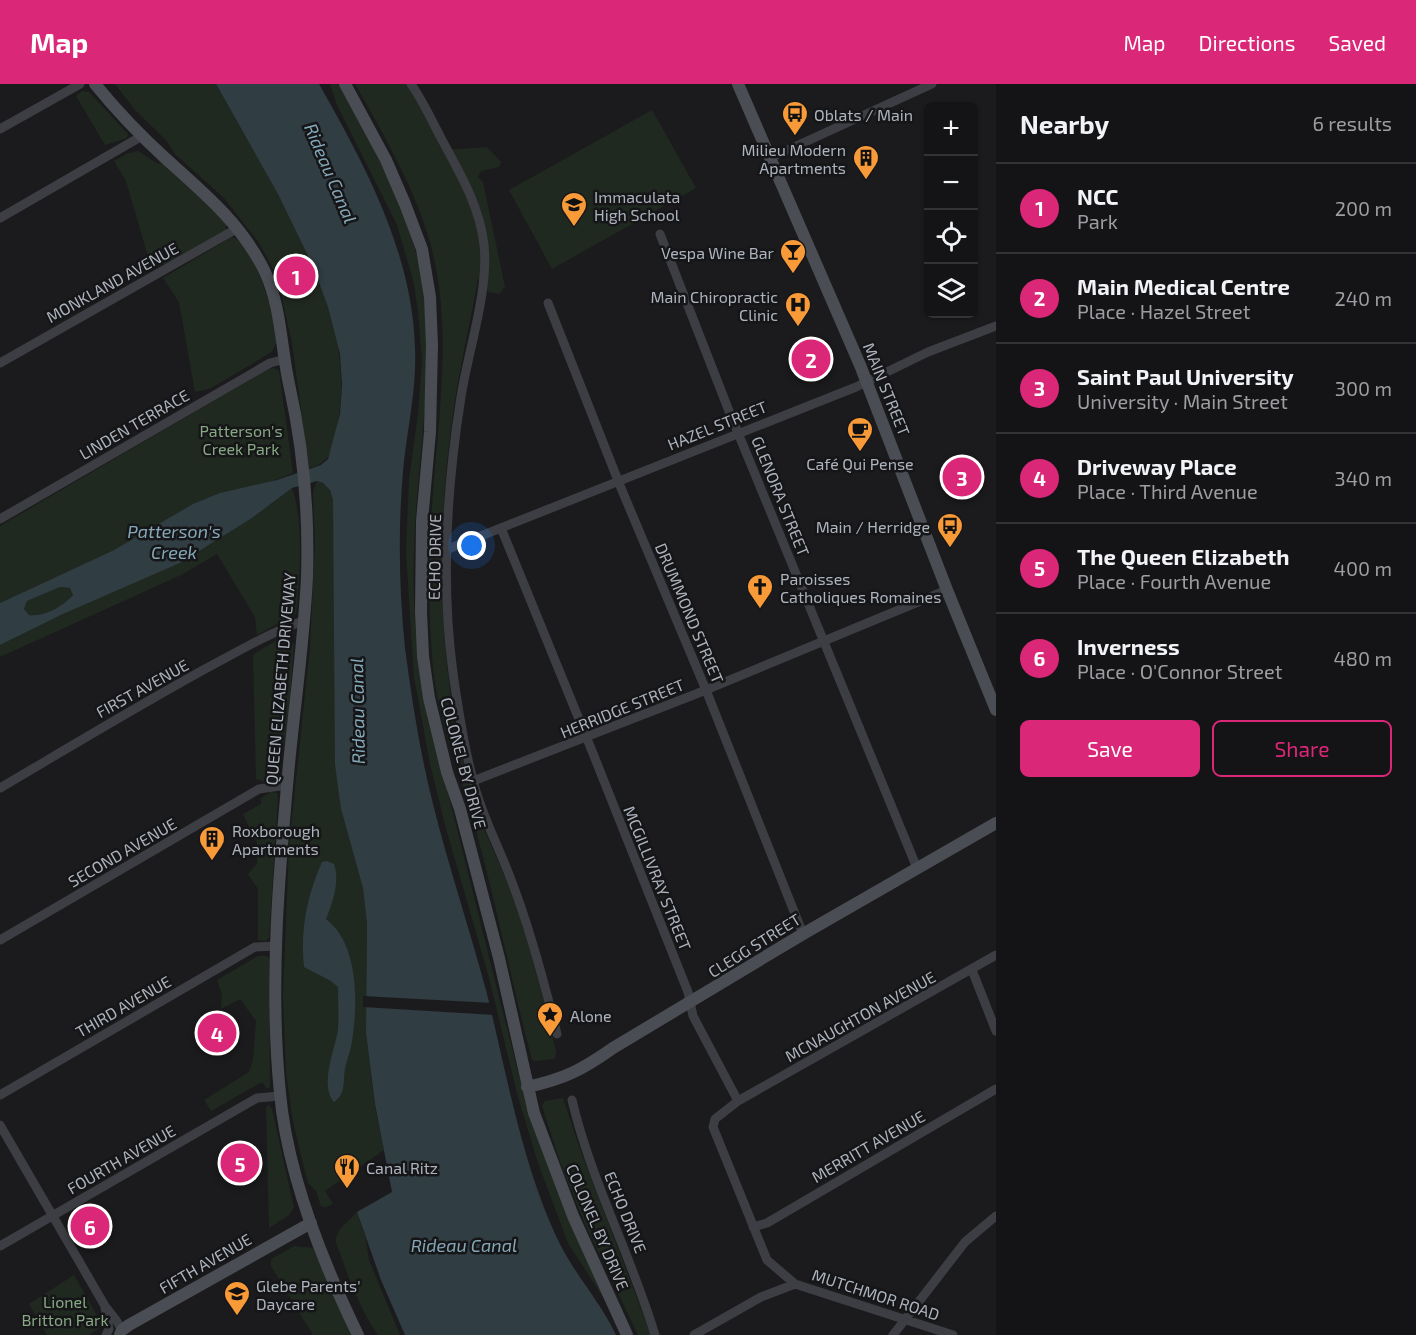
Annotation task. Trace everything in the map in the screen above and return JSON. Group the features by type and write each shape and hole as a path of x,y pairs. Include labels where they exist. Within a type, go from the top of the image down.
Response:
{"main road":[{"name":"QUEEN ELIZABETH DRIVEWAY","path":"95,84 112,106 216,203 238,228 252,248 272,289 294,405 302,463 307,568 287,785 277,946 276,1039 280,1096 292,1159 311,1223 358,1335"},
{"name":"COLONEL BY DRIVE","path":"345,84 386,160 422,249 430,297 432,345 430,432 422,521 423,656 429,698 498,957 527,1087 539,1129 573,1216 627,1335"},
{"name":"MAIN STREET","path":"738,84 867,381 947,590 996,710"},
{"name":"CLEGG STREET","path":"527,1087 578,1072 613,1048 803,934 996,823"},
{"name":"FIFTH AVENUE","path":"121,1332 311,1223"}],"street":[{"path":"0,129 80,84"},
{"name":"ECHO DRIVE","path":"411,84 466,185 484,243 485,272 454,448 448,549 453,673 473,782 531,937 557,1034"},
{"path":"770,158 932,84"},
{"path":"0,218 142,136"},
{"name":"MONKLAND AVENUE","path":"0,363 238,228"},
{"name":"GLENORA STREET","path":"660,234 738,433 917,868"},
{"name":"DRUMMOND STREET","path":"548,303 803,934"},
{"name":"HAZEL STREET","path":"448,549 867,381 928,352 996,326"},
{"name":"LINDEN TERRACE","path":"0,519 270,363 285,359"},
{"name":"MCGILLIVRAY STREET","path":"501,528 587,738 690,1002 693,1016 738,1101"},
{"name":"HERRIDGE STREET","path":"473,782 706,690 947,590"},
{"name":"FIRST AVENUE","path":"0,788 142,703 284,627 303,621"},
{"name":"SECOND AVENUE","path":"0,940 259,789 287,785"},
{"name":"THIRD AVENUE","path":"0,1095 255,947 277,946"},
{"name":"MCNAUGHTON AVENUE","path":"738,1101 996,956"},
{"path":"972,970 996,1031"},
{"name":"MERRITT AVENUE","path":"753,1227 767,1223 996,1089"},
{"name":"FOURTH AVENUE","path":"0,1246 257,1098 280,1096"},
{"name":"ECHO DRIVE","path":"572,1100 593,1171 643,1293 655,1335"},
{"path":"738,1101 715,1119 712,1127 767,1260 795,1284"},
{"path":"0,1125 121,1332"},
{"path":"893,1335 965,1242 996,1215"},
{"name":"MUTCHMOR ROAD","path":"694,1335 761,1297 795,1284 953,1335"},
{"path":"105,1306 109,1329 106,1335"}],"green space":[{"path":"115,84 216,84 284,205 306,248 324,292 336,337 341,382 337,426 330,453 323,462 309,468 292,343 279,285 259,243 224,198 175,154 166,140 135,110"},
{"path":"330,84 338,84 376,154 399,204 417,254 425,307 427,362 415,534 414,606 420,676 426,711 527,1108 608,1305 568,1243 538,1163 518,1097 489,978 430,764 414,677 406,552 409,479 418,414 422,361 418,311 413,280 397,225 337,105"},
{"path":"355,84 409,84 444,150 487,147 501,162 499,167 481,171 478,177 483,182 505,287 499,294 489,292 478,278 456,391 448,453 444,501 442,599 451,697 470,789 523,927 546,1010 556,1052 555,1059 532,1060 481,849 439,706 433,668 429,579 443,355 439,287 427,232 410,189 378,124"},
{"path":"82,91 89,92 128,134 127,138 105,145 76,96"},
{"path":"652,110 696,188 552,269 509,190"},
{"path":"138,151 158,164 162,163 192,187 226,222 226,231 172,262 156,266 147,253 126,181 114,161 126,154"},
{"path":"232,237 240,242 248,253 263,284 273,319 276,344 272,352 211,388 195,392 179,302 163,278"},
{"name":"Patterson's Creek Park","path":"274,368 279,371 293,473 159,525 114,550 0,603 0,526 268,369"},
{"path":"317,481 328,488 333,500 341,809 363,888 367,924 366,1033 375,1107 384,1150 325,1191 333,1204 326,1207 321,1206 316,1191 308,1183 293,1122 286,1073 283,995 289,846 310,647 315,544 313,492"},
{"name":"Patterson's Creek Park","path":"292,488 300,533 296,614 257,635 255,617 217,554 181,575 0,657 0,645 63,614 180,563 252,518"},
{"path":"60,587 70,588 73,595 59,607 35,615 29,615 24,609 27,601"},
{"path":"282,637 286,637 294,644 289,711 279,775 268,783 256,779 253,656"},
{"path":"271,792 277,793 278,799 269,938 265,941 258,940 258,889 248,874 257,864 257,843 243,814 261,804 261,798"},
{"path":"258,956 267,956 269,959 270,1087 267,1089 262,1082 211,1111 204,1100 249,1072 253,1060 256,1021 240,999 221,1009 222,995 217,980"},
{"path":"563,1098 581,1152 651,1335 638,1335 585,1224 560,1162 542,1106 545,1101"},
{"path":"269,1105 272,1109 294,1208 289,1215 269,1228 266,1106"},
{"path":"357,1212 366,1240 369,1260 400,1335 378,1335 359,1301 335,1240 340,1229"},
{"path":"294,1246 313,1248 352,1335 313,1335 271,1266 271,1259"},
{"name":"Lionel Britton Park","path":"74,1275 100,1321 100,1328 89,1335 47,1335 29,1304"}],"water":[{"name":"Rideau Canal","path":"216,84 319,84 369,178 395,243 412,312 415,347 413,394 401,493 400,560 405,648 424,766 439,828 487,994 517,1122 536,1186 561,1246 616,1335 405,1335 381,1280 357,1212 392,1192 375,1104 366,1033 367,924 363,888 341,809 335,764 333,500 330,490 317,481 292,488 252,518 180,563 63,614 0,645 0,603 114,550 193,504 220,493 277,480 321,465 328,459 340,414 342,385 340,354 328,307 313,266 278,194","holes":["60,587 70,588 73,595 53,610 29,615 24,609 27,601"]},
{"path":"327,861 334,864 336,884 326,919 345,943 354,975 355,993 354,1026 344,1082 338,1099 334,1102 330,1095 328,1077 338,1030 338,987 304,967 303,953 304,926 312,888 322,862"}],"pier":[{"path":"363,996 492,1003 495,1015 363,1007"}],"place":[{"name":"Oblats / Main","path":"795,137"},
{"name":"Milieu Modern Apartments","path":"866,181"},
{"name":"Immaculata High School","path":"574,228"},
{"name":"Vespa Wine Bar","path":"793,275"},
{"name":"NCC","path":"296,276"},
{"name":"Main Chiropractic Clinic","path":"798,328"},
{"name":"Main Medical Centre","path":"811,359"},
{"name":"Café Qui Pense","path":"860,453"},
{"name":"Saint Paul University","path":"962,477"},
{"name":"Main / Herridge","path":"950,549"},
{"name":"Paroisses Catholiques Romaines","path":"760,610"},
{"name":"Roxborough Apartments","path":"212,862"},
{"name":"Driveway Place","path":"217,1033"},
{"name":"Alone","path":"550,1038"},
{"name":"The Queen Elizabeth","path":"240,1163"},
{"name":"Canal Ritz","path":"347,1190"},
{"name":"Inverness","path":"90,1226"},
{"name":"Glebe Parents' Daycare","path":"237,1317"}],"water label":[{"name":"Patterson's Creek","path":"174,541"}]}
